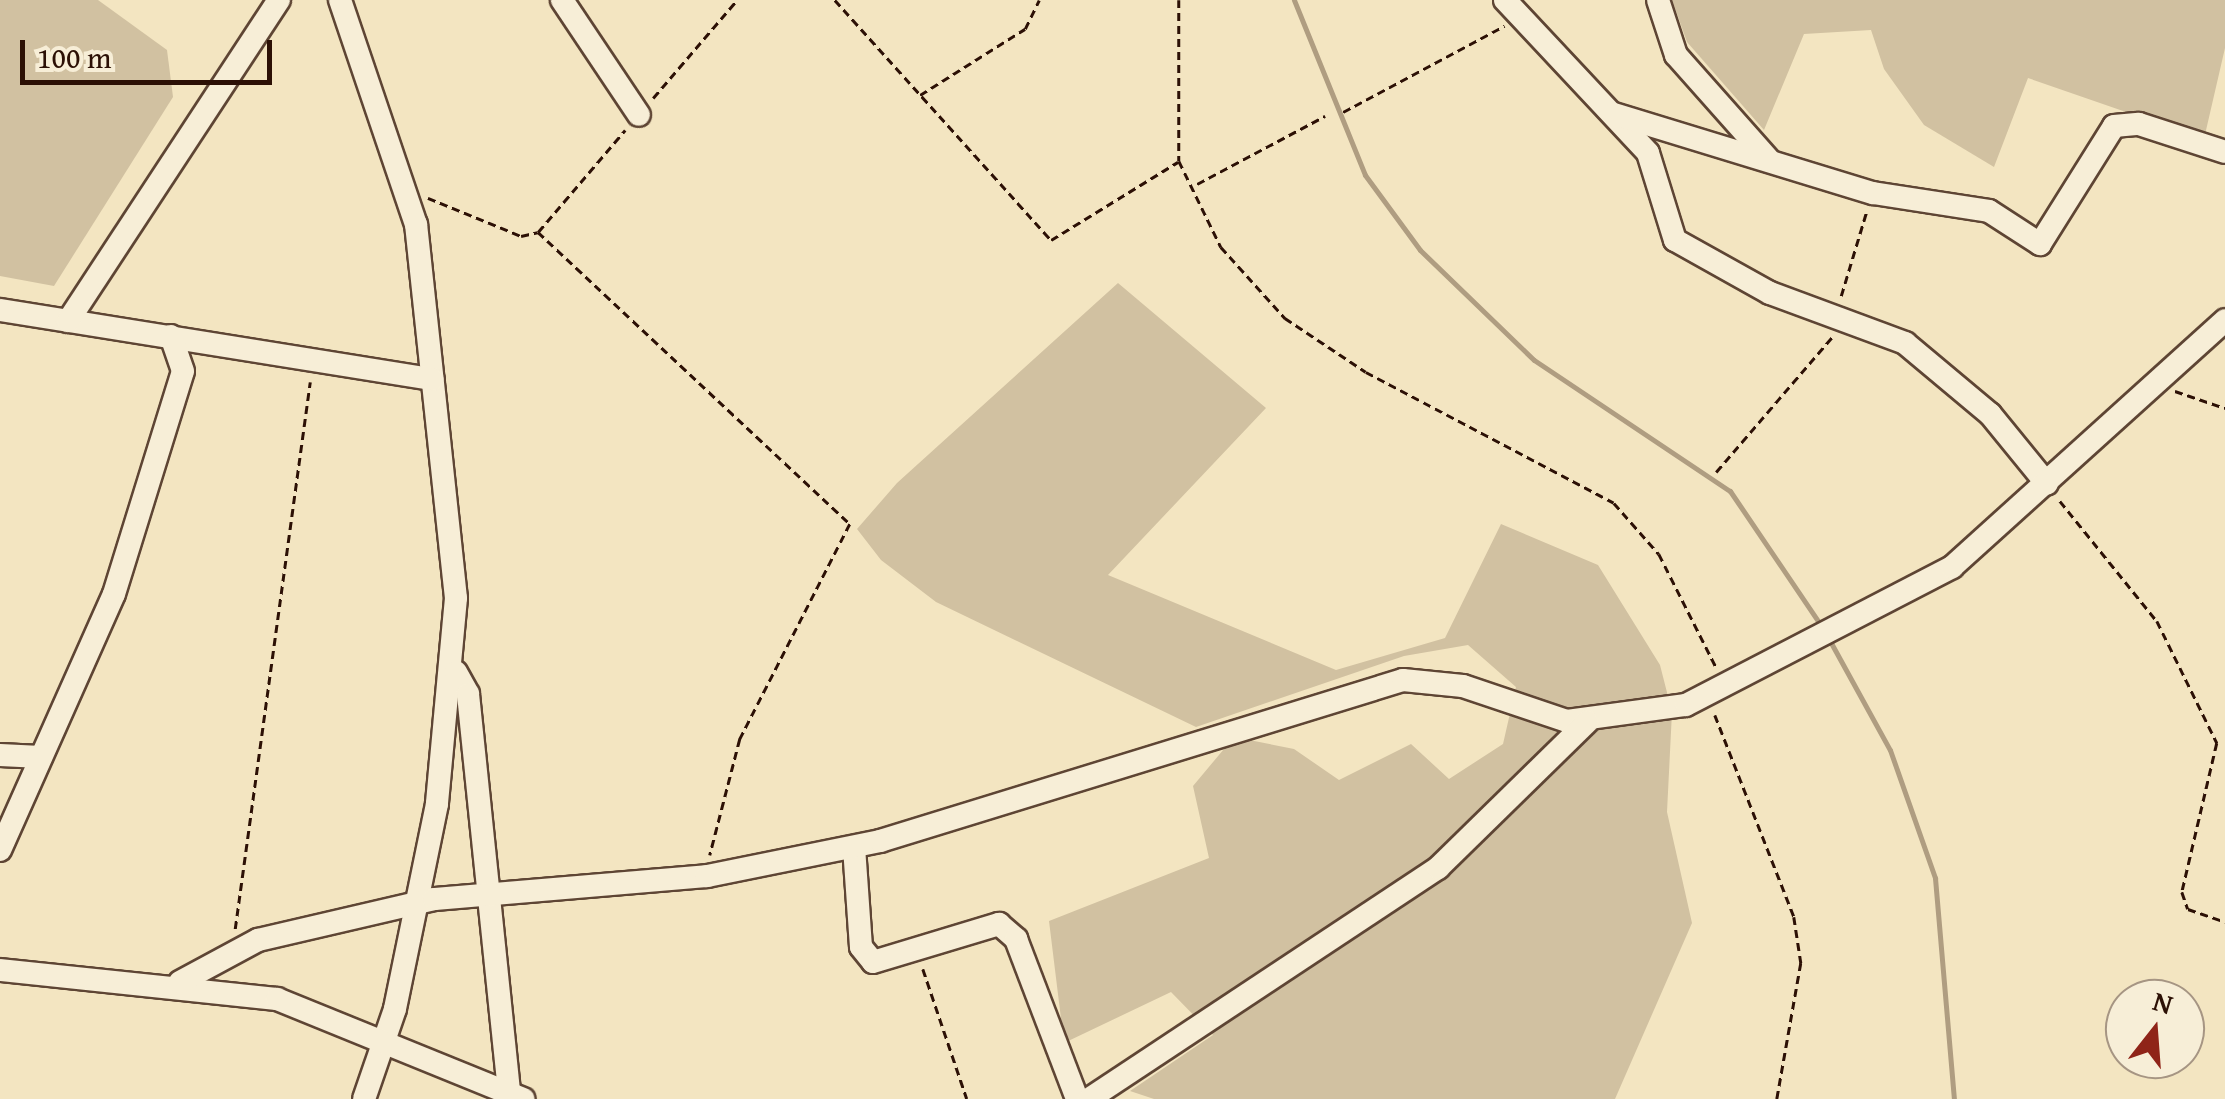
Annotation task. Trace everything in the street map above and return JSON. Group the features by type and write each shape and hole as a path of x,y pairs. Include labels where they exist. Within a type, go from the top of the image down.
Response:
{"street":[{"path":"68,321 279,0"},
{"path":"340,0 409,190 433,379 455,671 418,903 386,1041 364,1099"},
{"path":"562,0 639,115"},
{"path":"1658,0 1676,55 1770,161"},
{"path":"1512,9 1648,153 1675,240 1770,293 1839,315 1947,373 2046,484"},
{"path":"1610,113 1872,193 1989,211 2040,244 2114,126 2140,124 2225,152"},
{"path":"0,310 433,379"},
{"path":"180,982 231,955 418,903 490,889 706,876 854,847 1403,680 1463,686 1587,722 1660,713 1719,690 1829,635 1952,567 2225,320"},
{"path":"0,850 114,594 183,371 171,336"},
{"path":"455,671 468,694 516,1096"},
{"path":"1090,1099 1438,868 1587,722"},
{"path":"0,754 41,757"},
{"path":"854,847 860,948 873,962 999,924 1016,938 1077,1099"},
{"path":"0,970 180,982 277,999 516,1096"}],"path":[{"path":"409,190 522,236 538,232 737,0"},
{"path":"836,0 1051,240 1179,161"},
{"path":"920,95 1025,29 1039,0"},
{"path":"1179,0 1179,161 1196,185 1221,247 1285,318 1366,372 1614,503 1658,554 1719,690 1794,917 1800,963 1777,1099"},
{"path":"1343,112 1512,9"},
{"path":"1196,185 1325,116"},
{"path":"1716,472 1839,315 1872,193"},
{"path":"538,232 850,524 740,739 706,876"},
{"path":"231,955 313,359"},
{"path":"2155,384 2225,408"},
{"path":"2046,484 2157,621 2217,742 2182,892 2188,909 2225,922"},
{"path":"916,948 966,1099"}],"shaded area":[{"path":"0,0 98,0 167,50 173,97 54,286 0,276"},
{"path":"1672,0 2225,0 2225,48 2204,139 2028,78 1994,167 1924,125 1884,69 1871,30 1804,34 1764,130 1687,42"},
{"path":"1118,283 1266,408 1108,575 1336,670 1445,638 1501,524 1598,565 1660,665 1672,712 1667,812 1692,923 1615,1099 1154,1099 1130,1091 1213,1035 1171,992 1064,1043 1049,921 1209,858 1193,786 1234,737 1294,749 1339,780 1411,744 1449,779 1503,744 1516,687 1468,645 1404,656 1196,727 936,602 881,560 857,529 897,483"}],"waterway":[{"path":"1294,0 1365,175 1420,250 1534,360 1730,491 1822,627"},
{"path":"1830,641 1890,750 1935,878 1954,1099"}]}
